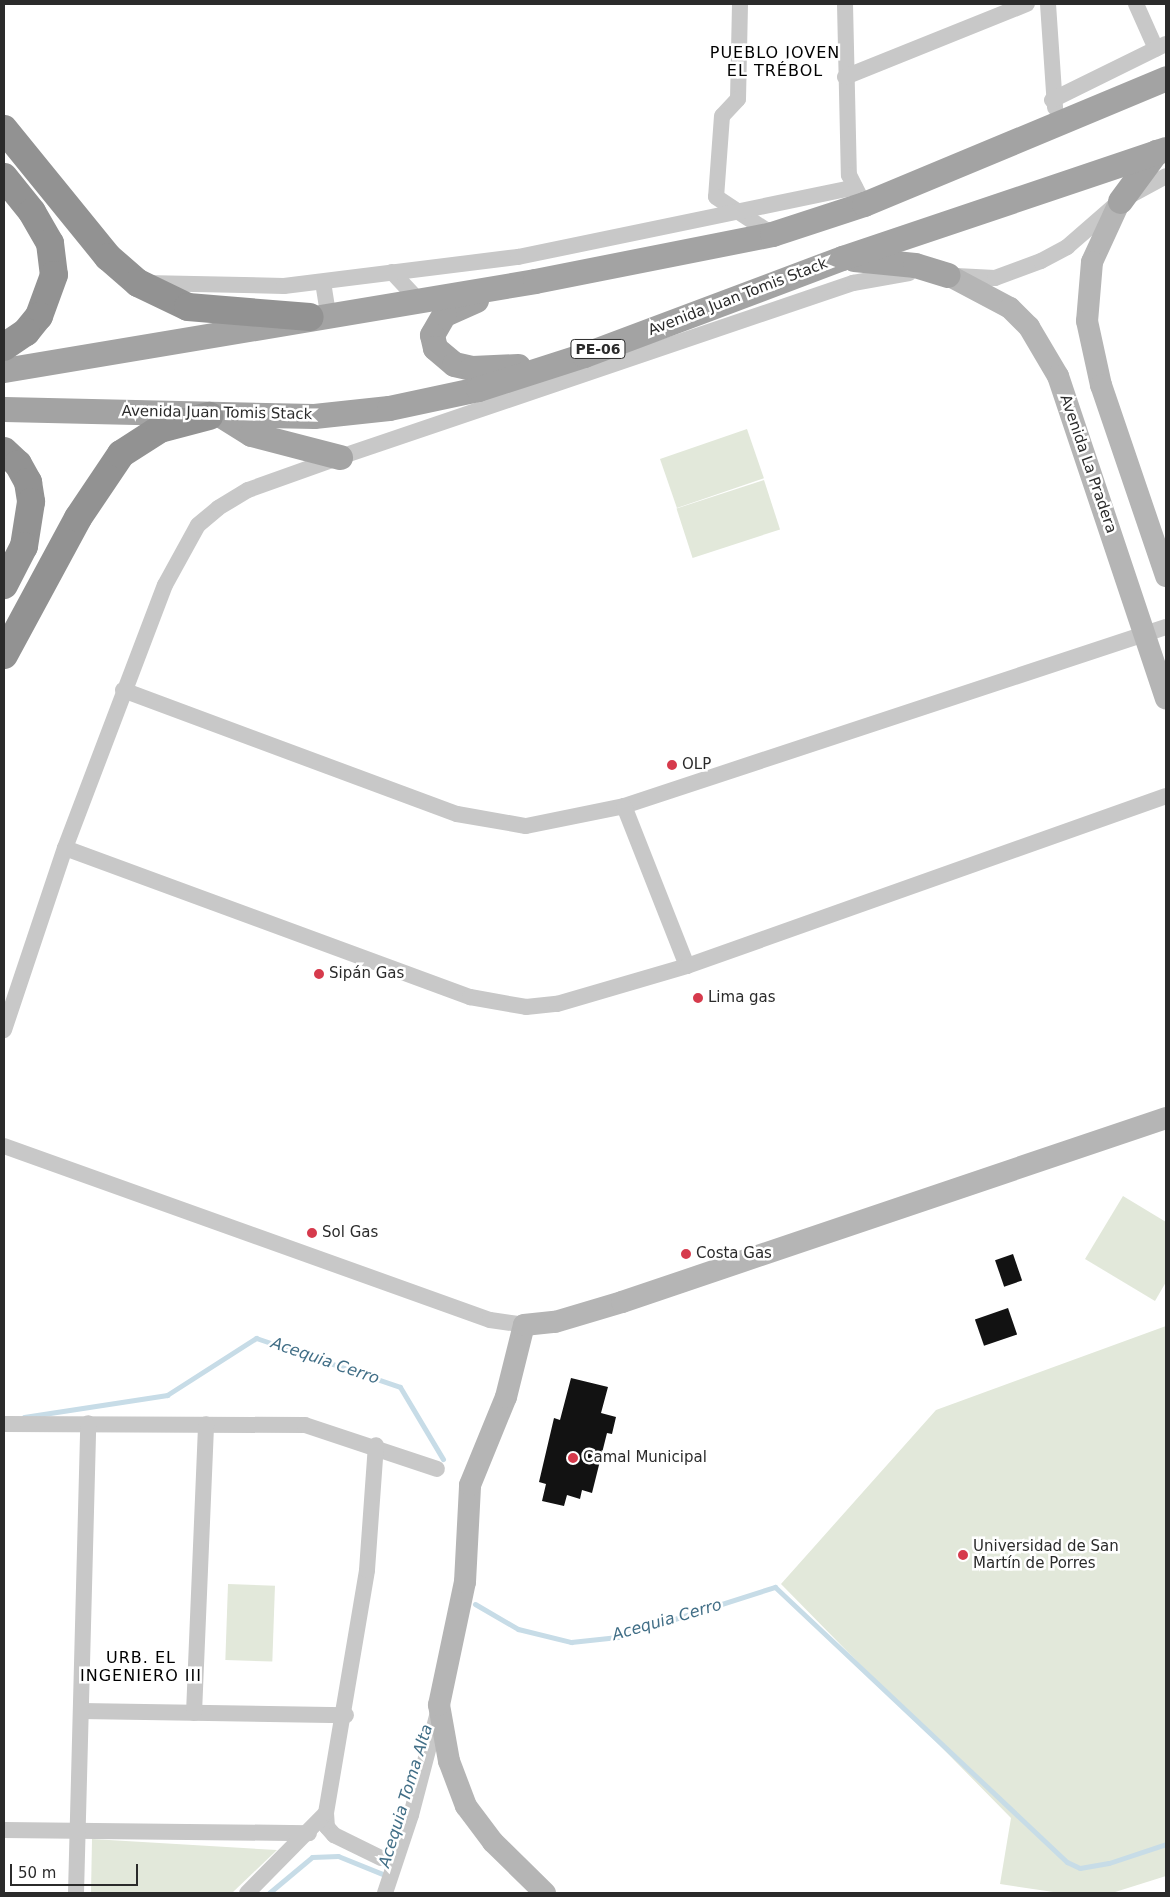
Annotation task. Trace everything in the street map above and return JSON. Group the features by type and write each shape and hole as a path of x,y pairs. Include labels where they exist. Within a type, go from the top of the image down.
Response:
{"highway":[{"path":"4,129 108,257 138,283 188,307 230,313 319,315"},
{"path":"4,177 32,212 50,243 54,275 39,316 26,332 4,347"},
{"path":"4,655 78,518 121,454 160,429 215,416"},
{"path":"4,451 18,464 31,502 24,546 4,585"}],"main road":[{"path":"4,370 319,315 535,281 772,234 860,196 1060,123 1166,78"},
{"name":"PE-06","path":"1120,202 1161,150"},
{"name":"Avenida Juan Tomis Stack","path":"4,409 215,416 314,416 389,408 478,389 584,355 842,258 1161,150"},
{"name":"PE-06","path":"842,258 915,265 948,275"},
{"path":"535,281 444,314 432,335 435,348 454,364 472,368 584,355"},
{"path":"215,416 251,434 340,457"}],"street":[{"path":"740,4 738,99 722,116 716,197 772,234"},
{"path":"138,283 250,286 324,282 518,257 739,212 860,196 849,175 845,77 845,4"},
{"path":"845,77 1027,4"},
{"path":"1048,4 1052,100 1060,123"},
{"path":"1052,100 1161,46 1136,4"},
{"name":"Avenida Juan Tomis Stack","path":"4,1030 65,848 123,690 165,585 198,525 248,490 853,283 896,274 995,278 1041,261 1067,247 1120,202 1166,176"},
{"path":"1120,202 1092,262 1087,321 1101,385 1166,576"},
{"path":"392,272 418,300"},
{"name":"Avenida La Pradera","path":"948,275 1010,308 1044,349 1058,376 1166,698"},
{"path":"319,315 324,282"},
{"path":"230,313 250,286"},
{"path":"123,690 457,814 526,826 624,806 1144,632 1166,627"},
{"path":"65,848 502,1005 557,1004 687,966 1166,796"},
{"path":"624,806 687,966"},
{"path":"4,1146 490,1320 524,1325 556,1322 622,1302 1166,1118"},
{"path":"385,1893 411,1814 439,1705 463,1591 470,1485 506,1397 524,1325"},
{"path":"76,1893 88,1423"},
{"path":"4,1424 305,1425 376,1445 437,1469"},
{"path":"194,1713 206,1424"},
{"path":"376,1445 367,1570 346,1715 326,1812 327,1827 334,1835 381,1858"},
{"path":"439,1705 449,1761 466,1806 493,1842 545,1893"},
{"path":"81,1711 346,1715"},
{"path":"247,1893 309,1833 326,1812"},
{"path":"4,1830 309,1833"}],"shaded area":[{"path":"747,429 764,478 677,508 660,459"},
{"path":"764,480 780,529 693,558 677,508"},
{"path":"1123,1196 1166,1222 1166,1282 1155,1301 1085,1259"},
{"path":"1166,1326 1166,1876 1112,1893 1060,1893 1000,1884 1011,1818 781,1584 936,1410"},
{"path":"228,1584 275,1586 272,1662 225,1660"},
{"path":"92,1839 277,1850 232,1893 91,1893"}],"building":[{"path":"1013,1254 1022,1280 1004,1287 995,1260"},
{"path":"1008,1308 1017,1334 984,1346 975,1319"},
{"name":"Camal Municipal","path":"571,1378 608,1387 601,1413 616,1417 612,1434 607,1433 592,1493 582,1490 580,1499 567,1495 564,1506 542,1501 546,1484 539,1482 554,1418 560,1420"}],"waterway":[{"name":"Acequia Cerro","path":"24,1417 167,1395 256,1338 400,1387 443,1459"},
{"path":"475,1604 518,1629 571,1642 618,1637 775,1587 1067,1862 1080,1868 1109,1863 1166,1844"},
{"name":"Acequia Toma Alta","path":"269,1893 312,1857 338,1856 385,1875 386,1871"}],"place":[{"name":"OLP","path":"672,765"},
{"name":"Sipán Gas","path":"319,974"},
{"name":"Lima gas","path":"698,998"},
{"name":"Sol Gas","path":"312,1233"},
{"name":"Costa Gas","path":"686,1254"},
{"name":"Camal Municipal","path":"573,1458"},
{"name":"Universidad de San Martín de Porres","path":"963,1555"}],"district":[{"name":"PUEBLO JOVEN EL TRÉBOL","path":"775,62"},
{"name":"URB. EL INGENIERO III","path":"141,1667"}]}
